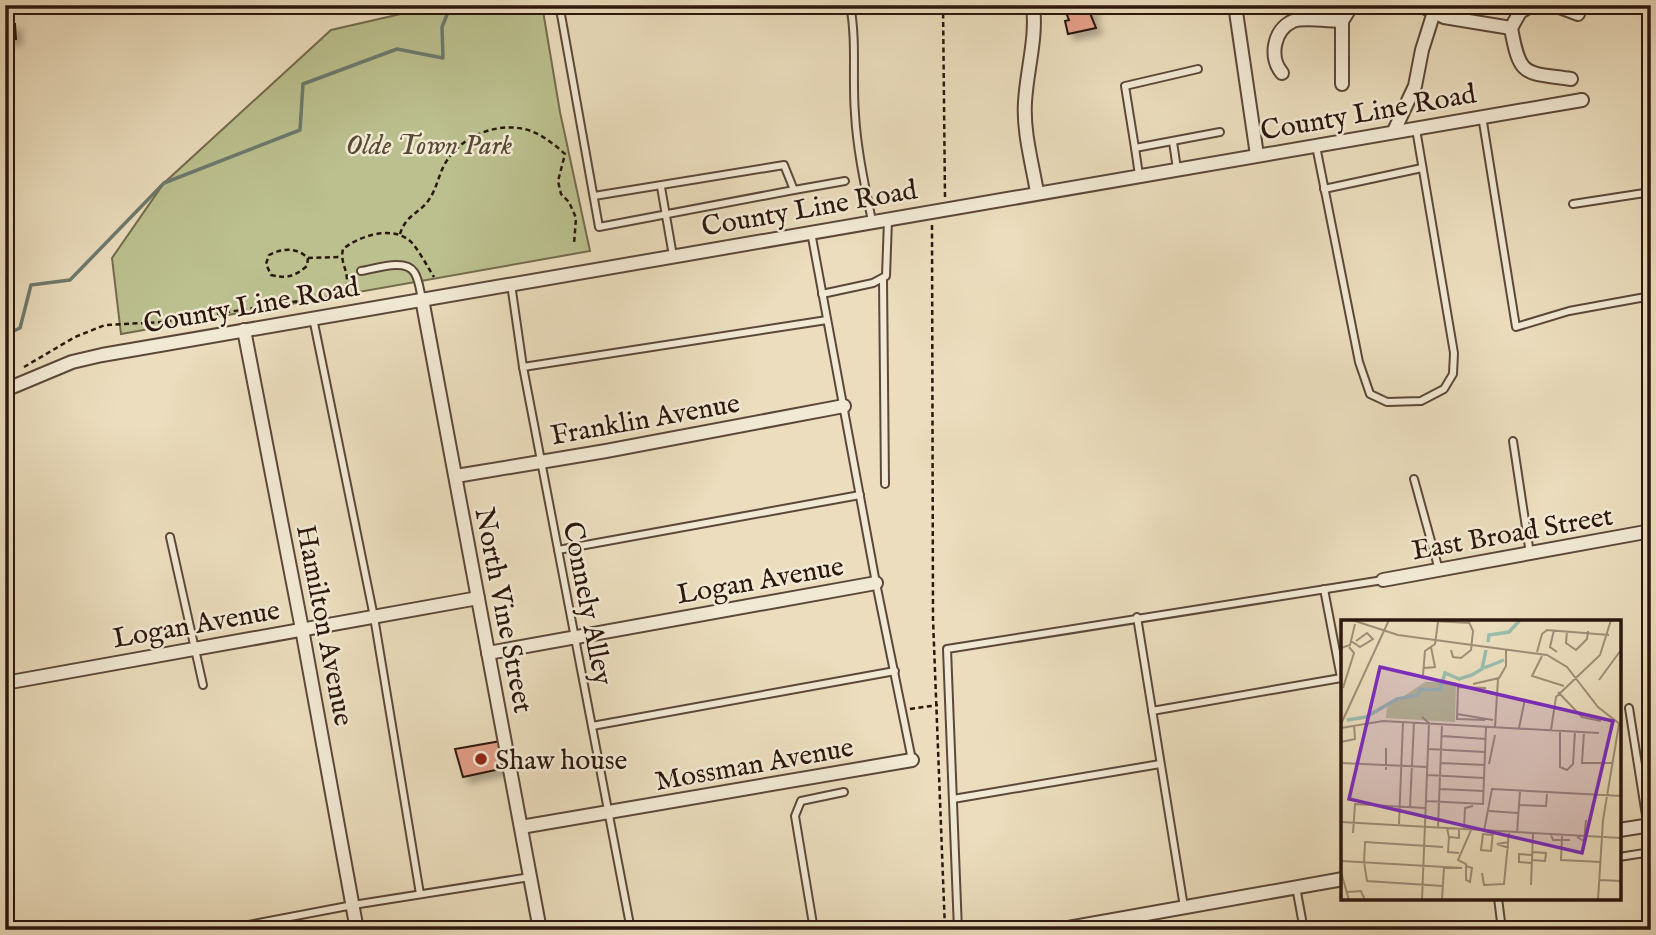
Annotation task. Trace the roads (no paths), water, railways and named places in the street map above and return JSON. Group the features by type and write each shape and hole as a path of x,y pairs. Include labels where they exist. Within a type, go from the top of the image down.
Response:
{"street":[{"path":"1032,5 1035,26 1025,102 1026,127 1037,192"},
{"path":"1235,5 1257,155"},
{"path":"1342,84 1342,21 1352,5"},
{"path":"1420,5 1472,23 1511,28"},
{"path":"1532,5 1520,12 1511,28 1516,56 1531,73 1571,79"},
{"path":"1554,5 1578,14"},
{"path":"1394,131 1415,86 1422,50 1434,12"},
{"path":"1282,74 1277,68 1274,49 1285,27 1294,20 1342,21"},
{"name":"County Line Road","path":"5,390 72,362 102,355 1582,100"},
{"name":"North Vine Street","path":"422,299 540,930"},
{"name":"Hamilton Avenue","path":"244,330 357,930"},
{"name":"Franklin Avenue","path":"456,476 844,406"},
{"name":"East Broad Street","path":"1383,580 1651,531"},
{"name":"Logan Avenue","path":"488,653 876,583"},
{"name":"Logan Avenue","path":"5,683 478,598"},
{"name":"Mossman Avenue","path":"521,827 912,761"},
{"path":"1621,830 1649,825"},
{"path":"1057,930 1341,878"}],"lane":[{"path":"578,5 560,9 599,227 845,181"},
{"path":"850,5 854,37 855,113 872,221"},
{"path":"1139,175 1125,86 1137,81 1198,69"},
{"path":"1482,116 1516,327 1569,311 1651,296"},
{"path":"1316,145 1359,362 1370,394 1388,402 1421,401 1444,389 1453,374 1454,353 1415,128"},
{"path":"1135,148 1220,132"},
{"path":"1173,142 1177,169"},
{"path":"594,196 784,165 794,190"},
{"path":"1324,189 1422,168"},
{"path":"661,187 673,256"},
{"path":"1573,204 1651,192"},
{"path":"885,484 883,279 886,276 888,219"},
{"path":"810,232 912,761"},
{"path":"361,271 398,265 408,267 415,273 422,299"},
{"path":"822,294 883,279"},
{"name":"Connely Alley","path":"511,284 523,367 631,930"},
{"path":"313,318 374,617 420,894"},
{"path":"523,367 827,320"},
{"path":"1513,441 1530,554"},
{"path":"1415,479 1439,570"},
{"path":"558,550 860,495"},
{"path":"170,537 203,685"},
{"path":"958,930 947,649 1383,580"},
{"path":"1152,711 1341,678 1324,589"},
{"path":"1137,617 1184,906"},
{"path":"592,726 895,671"},
{"path":"1621,857 1651,849 1629,708"},
{"path":"953,799 1160,764"},
{"path":"814,930 796,816 801,801 844,792"},
{"path":"222,930 353,905 531,877"},
{"path":"1296,887 1304,930"},
{"path":"1498,900 1502,930"},
{"path":"1134,916 1137,930"}],"waterway":[{"path":"5,335 20,328 31,285 70,280 164,183 300,130 303,84 397,49 443,58 442,27 451,5"}],"place":[{"name":"Shaw house","path":"481,759"}],"park label":[{"name":"Olde Town Park","path":"429,144"}]}
